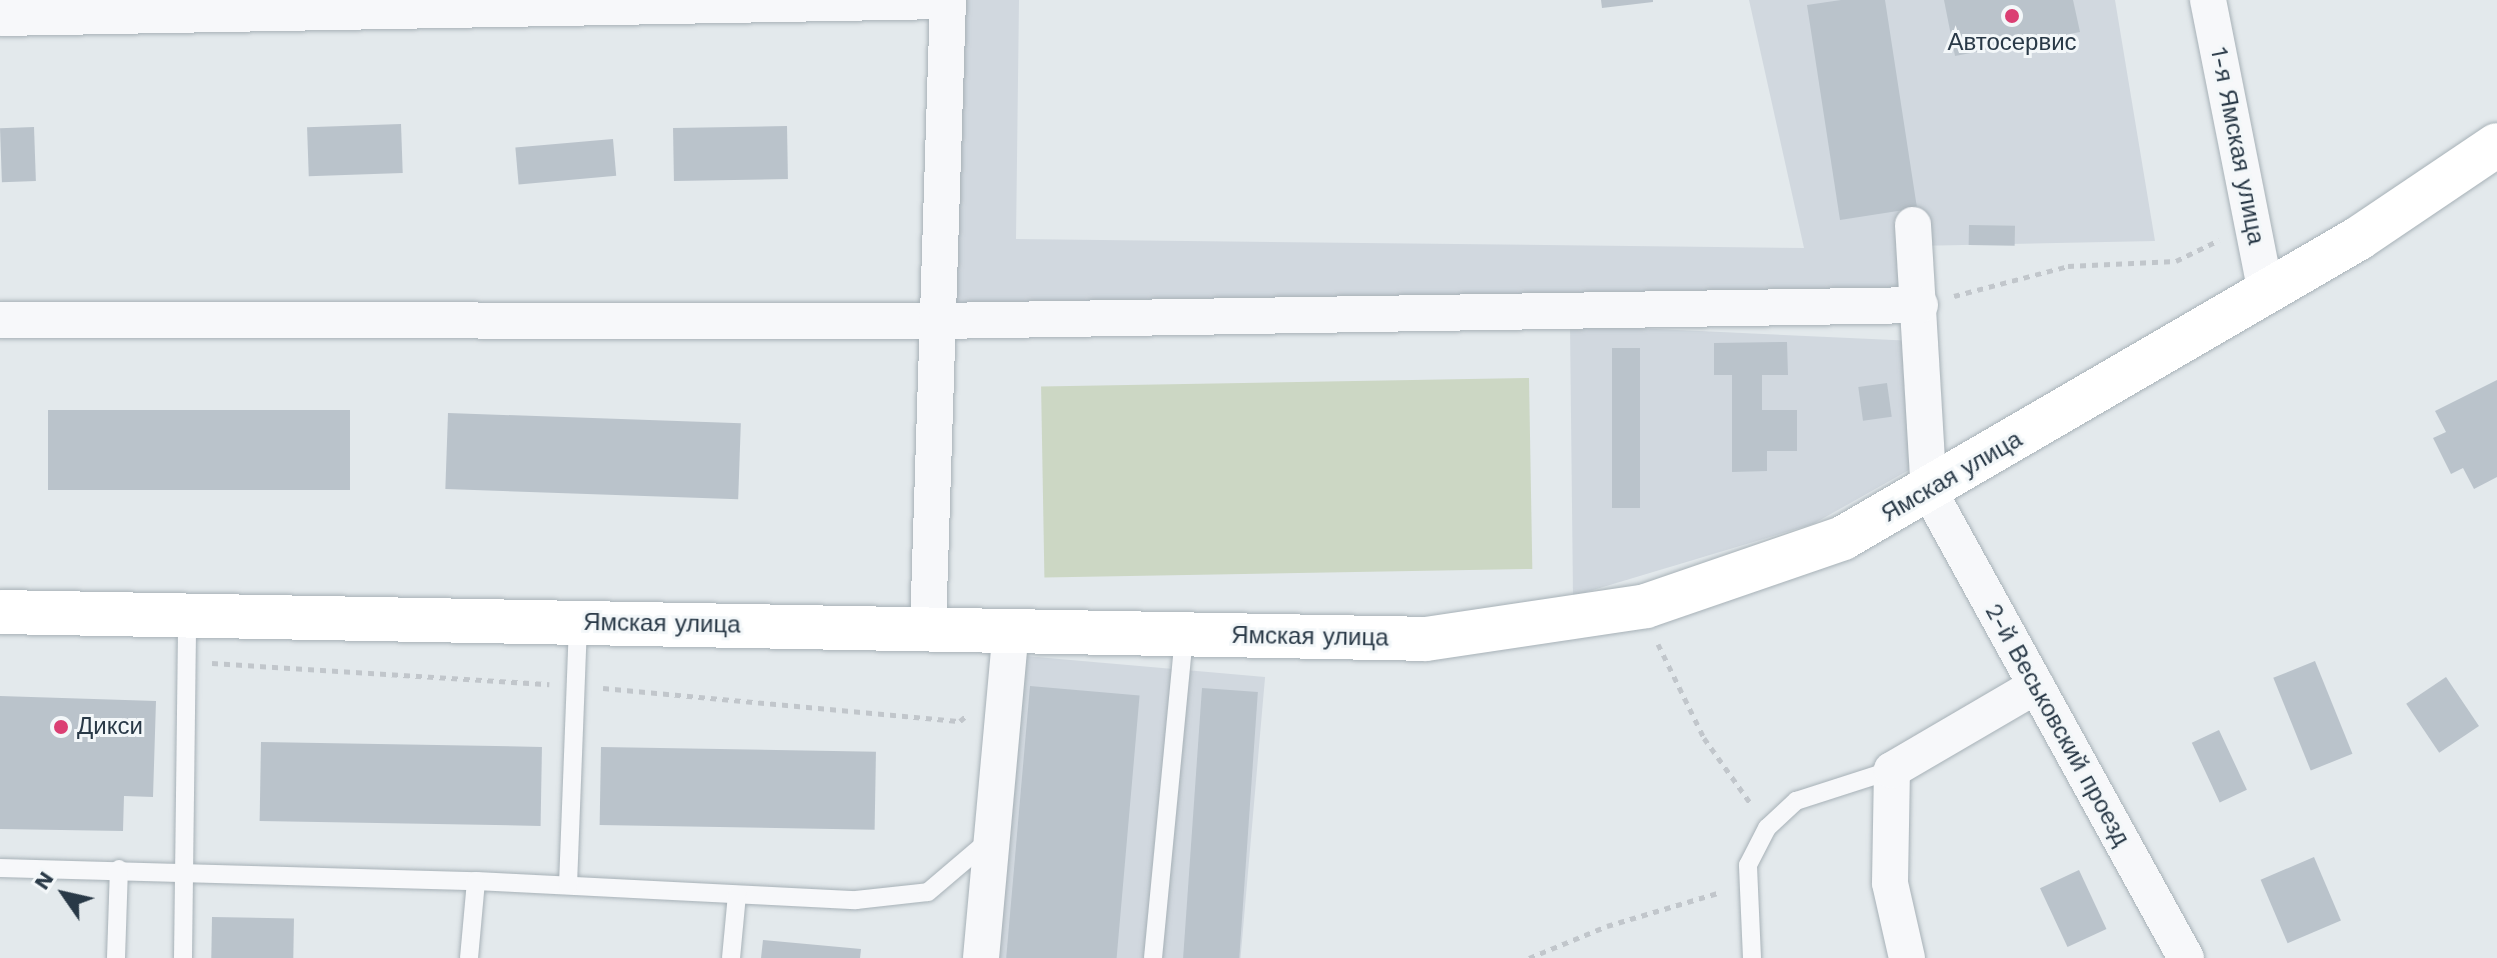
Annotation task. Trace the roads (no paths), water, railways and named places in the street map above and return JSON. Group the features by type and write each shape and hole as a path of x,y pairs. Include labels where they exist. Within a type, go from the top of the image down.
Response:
{"street":[{"name":"1-я Ямская улица","path":"2208,0 2266,293"},
{"path":"0,18 948,1 928,629"},
{"name":"Ямская улица","path":"0,612 1426,639 1646,606 1843,538 1929,491 2359,238 2497,145"},
{"path":"1913,225 1929,491"},
{"path":"0,320 937,321 1920,305"},
{"name":"2-й Веськовский проезд","path":"1929,491 2186,958"},
{"path":"981,958 1011,631"},
{"path":"1907,958 1890,883 1892,770 2036,686"}],"lane":[{"path":"183,958 187,614"},
{"path":"568,885 578,623"},
{"path":"1153,958 1184,634"},
{"path":"1752,958 1748,865 1767,828 1796,801 1892,770"},
{"path":"0,868 476,881 856,900 928,892 994,836"},
{"path":"116,958 119,869"},
{"path":"469,958 476,881"},
{"path":"731,958 737,895"}],"place":[{"name":"Автосервис","path":"2012,16"},
{"name":"Дикси","path":"61,727"}]}
